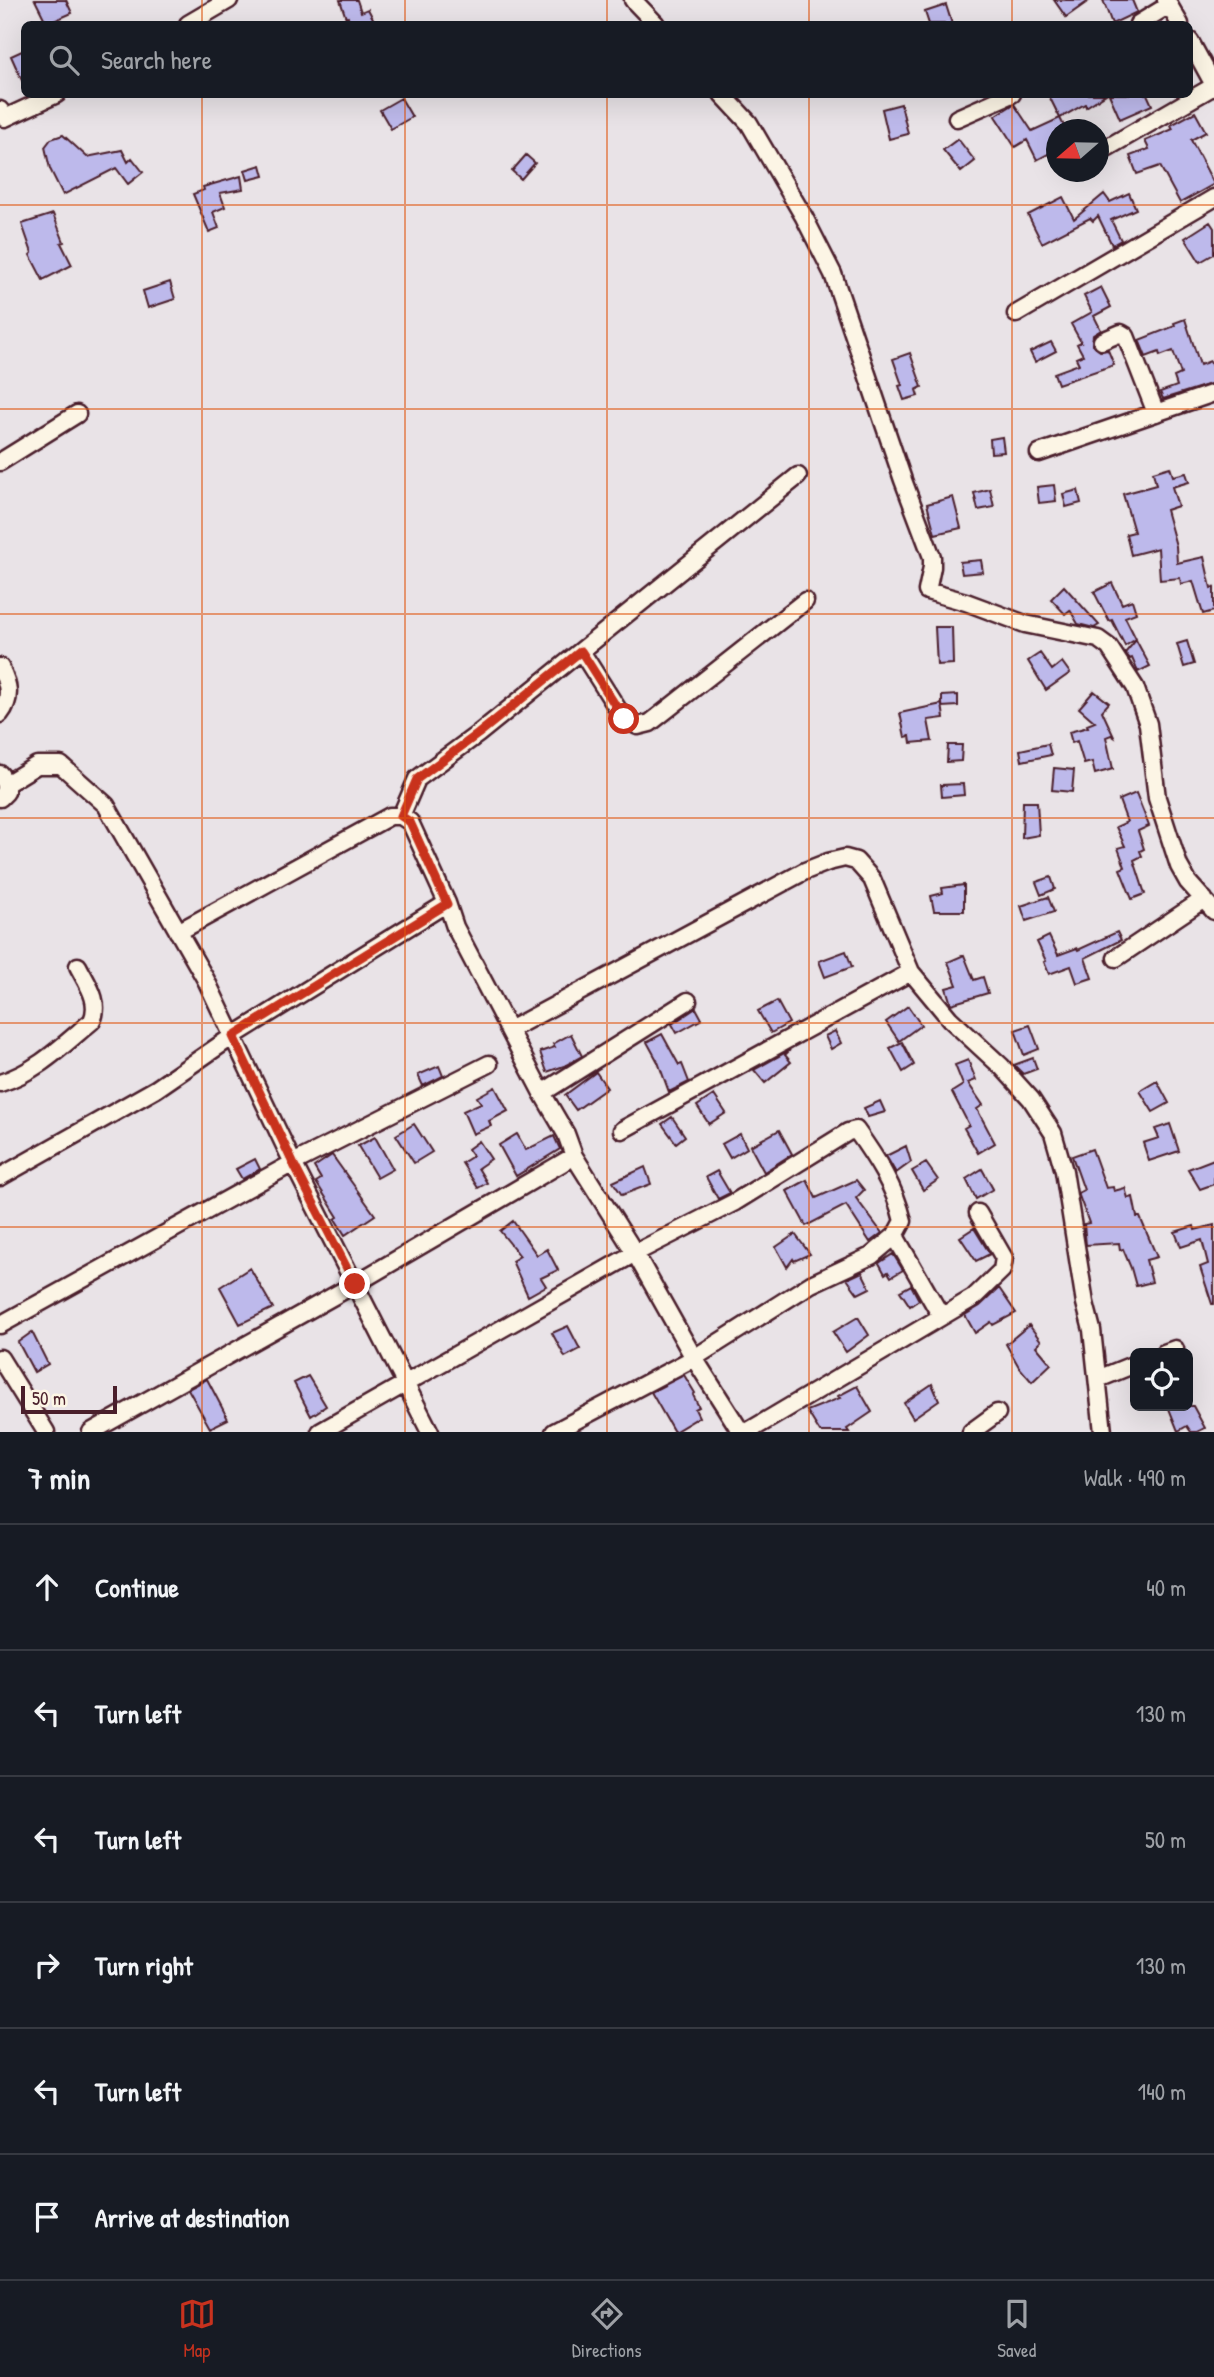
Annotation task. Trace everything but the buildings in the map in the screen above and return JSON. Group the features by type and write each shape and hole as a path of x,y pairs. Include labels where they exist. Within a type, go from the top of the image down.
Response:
{"street":[{"path":"193,21 229,0"},
{"path":"633,0 653,21"},
{"path":"1142,21 1168,3 1178,21"},
{"path":"1109,147 1214,86 1193,48"},
{"path":"0,110 5,118 48,98"},
{"path":"726,98 749,123 804,217 833,274 903,481 932,557 926,591 966,602 1025,624 1098,639 1109,648 1135,687 1149,724 1157,797 1179,866 1188,882 1209,905 1116,958"},
{"path":"957,118 1003,98"},
{"path":"1016,314 1214,198"},
{"path":"1102,341 1121,334 1126,335 1156,413"},
{"path":"1039,453 1214,393"},
{"path":"0,462 78,414"},
{"path":"401,816 417,779 478,734 798,476"},
{"path":"581,651 624,719 638,726 649,723 805,601"},
{"path":"0,667 9,694 6,707 0,714"},
{"path":"2,785 37,765 61,765 106,805 206,981 293,1163 430,1432"},
{"path":"178,932 390,816 401,816 410,822 455,928 566,1134 574,1156 635,1253 694,1358 744,1432 974,1298 1004,1265 1004,1258 978,1213"},
{"path":"509,1030 805,871 845,858 856,861 872,879 911,972 950,1019 1017,1083 1053,1133 1064,1171 1085,1303 1092,1329 1103,1432"},
{"path":"0,1177 156,1089 233,1036 447,904"},
{"path":"0,1083 37,1067 92,1021 96,1012 95,1001 78,966"},
{"path":"622,1130 911,972"},
{"path":"542,1093 688,1001"},
{"path":"0,1325 293,1163 489,1064"},
{"path":"320,1432 635,1253 735,1202 848,1132 856,1130 877,1159 898,1202 902,1221 895,1236 871,1256 811,1284 694,1358 554,1432"},
{"path":"91,1432 355,1284 574,1156"},
{"path":"895,1236 941,1316"},
{"path":"0,1358 46,1432"},
{"path":"1098,1379 1130,1366"},
{"path":"971,1432 997,1412"}],"route":[{"path":"355,1284 293,1163 233,1036 447,904 410,822 401,816 417,779 581,651 624,719"}]}
